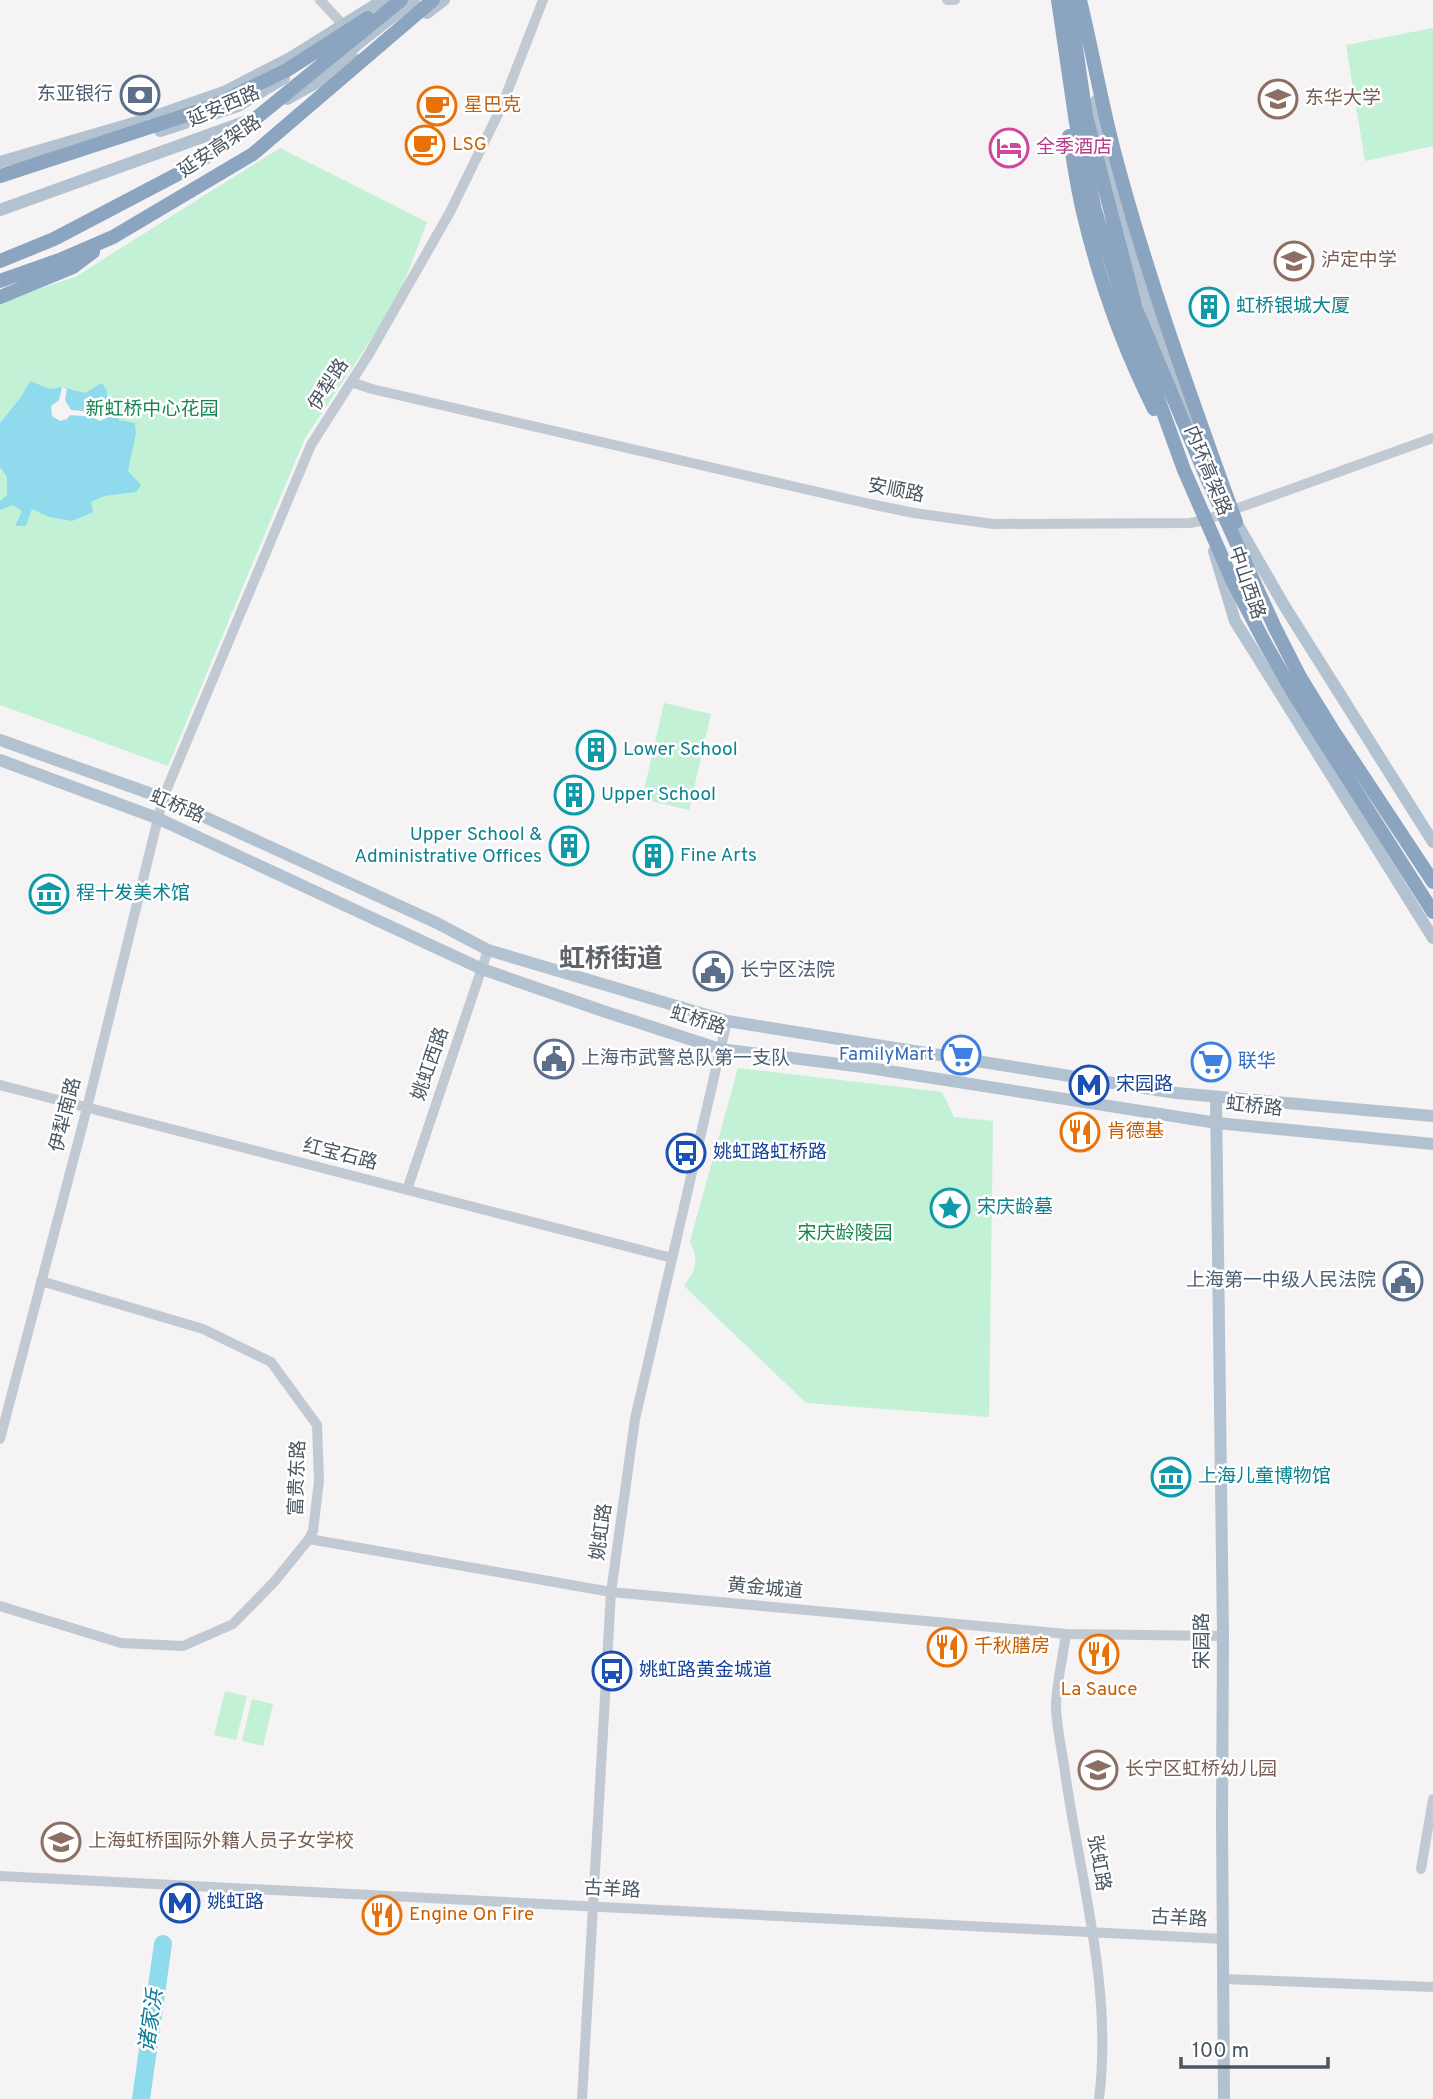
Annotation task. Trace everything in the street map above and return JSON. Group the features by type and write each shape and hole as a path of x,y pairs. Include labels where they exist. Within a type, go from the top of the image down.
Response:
{"highway":[{"path":"2,173 211,107 287,70 398,0"},
{"name":"延安高架路","path":"0,261 54,239 195,164 249,124 398,0"},
{"name":"延安高架路","path":"0,281 113,237 253,154 433,0"},
{"path":"1049,0 1076,123"},
{"path":"1057,0 1067,124 1083,215 1109,304 1135,371 1184,470"},
{"name":"内环高架路","path":"1057,0 1076,123 1095,210 1184,470 1233,582 1266,645 1294,694 1433,912"},
{"name":"内环高架路","path":"1069,0 1086,116 1136,310 1206,476 1300,677 1433,882"},
{"path":"1080,0 1114,150 1133,217 1178,357 1275,628"},
{"path":"0,297 73,267 113,237"}],"main road":[{"name":"延安西路","path":"351,35 383,0"},
{"name":"延安西路","path":"2,173 224,92 290,58 351,35 398,0"},
{"name":"延安西路","path":"2,173 238,106 351,35 414,0"},
{"name":"延安西路","path":"0,210 241,125 389,43 444,0"},
{"name":"中山西路","path":"1057,0 1103,234 1144,367 1205,520 1235,621 1433,938"},
{"name":"中山西路","path":"1080,0 1106,158 1120,211 1150,312 1229,510 1285,607 1433,842"},
{"path":"323,79 351,35"},
{"name":"虹桥路","path":"0,740 163,798 438,923 488,950 727,1021 1216,1098 1433,1116"},
{"name":"虹桥路","path":"0,760 157,818 482,969 720,1049 863,1067 1217,1123 1433,1144"},
{"name":"宋园路","path":"1216,1098 1223,1636 1224,2099"}],"street":[{"path":"320,0 368,54"},
{"name":"伊犁路","path":"163,798 311,445 450,212 501,108 543,0"},
{"path":"947,0 955,0"},
{"name":"安顺路","path":"351,382 870,504 993,524 1190,523 1205,520 1433,438"},
{"name":"伊犁南路","path":"0,1439 87,1108 163,798"},
{"name":"姚虹西路","path":"407,1190 488,950"},
{"name":"姚虹路","path":"582,2099 611,1592 635,1419 727,1021"},
{"name":"红宝石路","path":"0,1085 672,1258"},
{"name":"富贵东路","path":"0,1606 121,1643 183,1646 233,1624 274,1583 313,1531 319,1481 317,1425 271,1362 203,1329 41,1281"},
{"name":"黄金城道","path":"309,1539 611,1592 1066,1634 1223,1636"},
{"name":"张虹路","path":"1066,1634 1056,1707 1092,1933 1101,2010 1103,2056 1099,2099"},
{"path":"1421,1868 1433,1798"},
{"name":"古羊路","path":"0,1876 1223,1939"},
{"path":"1223,1979 1433,1987"}],"green space":[{"path":"1433,28 1433,146 1365,161 1346,45"},
{"name":"新虹桥中心花园","path":"280,148 427,222 397,301 305,438 168,766 0,705 0,302 75,277"},
{"path":"664,703 711,714 689,810 642,799"},
{"name":"宋庆龄陵园","path":"738,1068 942,1092 954,1117 993,1121 989,1417 806,1403 684,1286 695,1265 690,1241"},
{"path":"225,1691 247,1696 236,1740 214,1735"},
{"path":"252,1699 273,1704 263,1746 242,1741"}],"water":[{"path":"30,381 50,389 62,387 85,393 102,383 107,391 107,405 119,410 119,420 135,423 136,433 128,471 141,485 136,492 104,496 91,502 93,512 72,521 49,517 32,509 26,526 15,526 22,511 13,505 0,510 0,501 7,495 7,477 0,467 0,423"}],"pier":[{"path":"62,387 67,389 65,400 71,410 103,411 107,405 115,409 99,421 94,417 70,415 60,421 52,416 51,406 59,400"}],"waterway":[{"name":"诸家浜","path":"141,2099 163,1944"}],"place":[{"name":"东亚银行","path":"140,95"},
{"name":"东华大学","path":"1278,99"},
{"name":"星巴克","path":"437,106"},
{"name":"LSG","path":"425,145"},
{"name":"全季酒店","path":"1009,148"},
{"name":"泸定中学","path":"1294,261"},
{"name":"虹桥银城大厦","path":"1209,307"},
{"name":"Lower School","path":"596,750"},
{"name":"Upper School","path":"574,795"},
{"name":"Upper School & Administrative Offices","path":"569,846"},
{"name":"Fine Arts","path":"653,856"},
{"name":"程十发美术馆","path":"49,894"},
{"name":"长宁区法院","path":"713,971"},
{"name":"FamilyMart","path":"961,1055"},
{"name":"上海市武警总队第一支队","path":"554,1059"},
{"name":"联华","path":"1211,1062"},
{"name":"宋园路","path":"1089,1085"},
{"name":"肯德基","path":"1080,1132"},
{"name":"姚虹路虹桥路","path":"686,1153"},
{"name":"宋庆龄墓","path":"950,1208"},
{"name":"上海第一中级人民法院","path":"1403,1281"},
{"name":"上海儿童博物馆","path":"1171,1477"},
{"name":"千秋膳房","path":"947,1647"},
{"name":"La Sauce","path":"1099,1654"},
{"name":"姚虹路黄金城道","path":"612,1671"},
{"name":"长宁区虹桥幼儿园","path":"1098,1770"},
{"name":"上海虹桥国际外籍人员子女学校","path":"61,1842"},
{"name":"姚虹路","path":"180,1903"},
{"name":"Engine On Fire","path":"382,1915"}],"district":[{"name":"虹桥街道","path":"611,960"}]}
